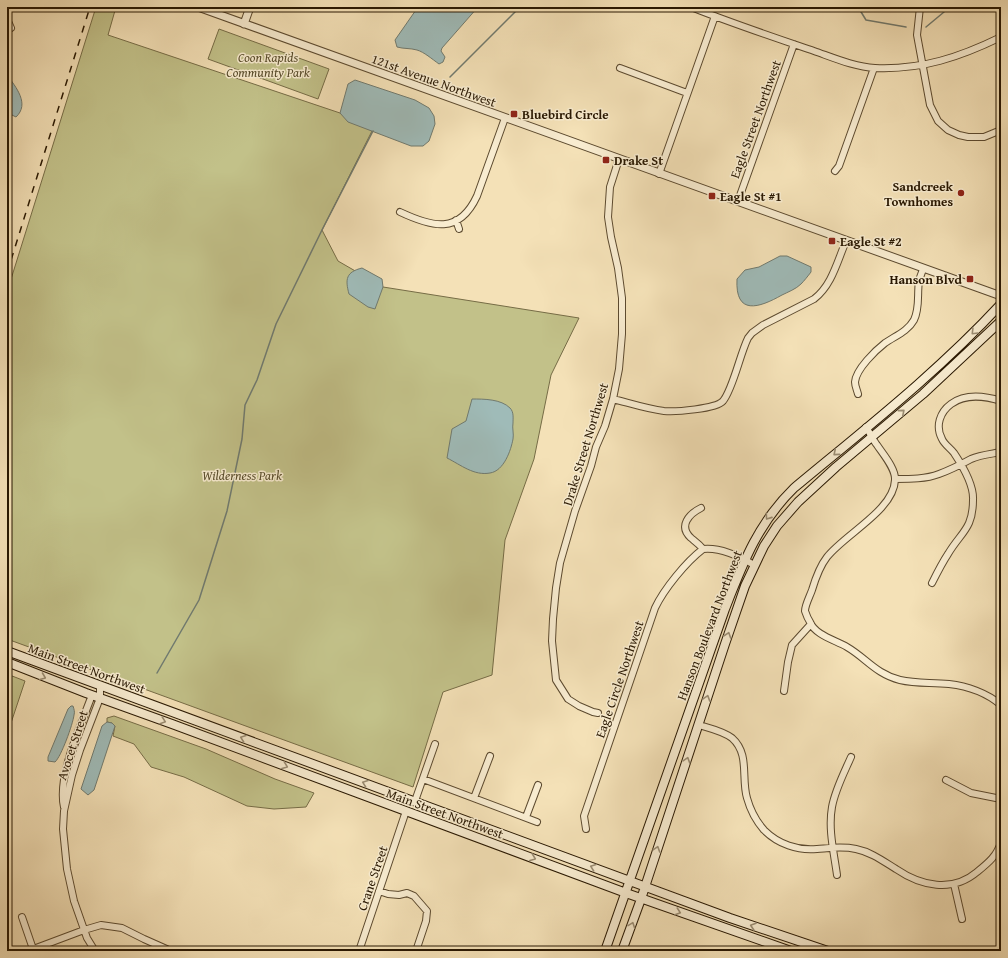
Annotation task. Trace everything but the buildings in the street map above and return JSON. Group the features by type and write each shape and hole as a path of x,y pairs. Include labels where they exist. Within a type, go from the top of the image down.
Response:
{"main road":[{"name":"Hanson Boulevard Northwest","path":"605,951 725,609 745,559 762,526 781,501 952,354 1001,304"},
{"name":"Hanson Boulevard Northwest","path":"622,951 641,899 745,586 754,565 777,526 794,506 836,467 929,389 1001,320"},
{"name":"Main Street Northwest","path":"7,652 730,918 828,951"},
{"name":"Main Street Northwest","path":"7,662 641,899 791,951"},
{"name":"Main Street Northwest","path":"97,696 109,694 148,709 159,708"}],"street":[{"name":"121st Avenue Northwest","path":"198,7 1001,296"},
{"path":"244,24 250,7"},
{"path":"691,7 794,44 851,63 874,68 923,65 954,58 1001,37"},
{"path":"920,7 917,35 930,105 938,121 948,130 958,135 977,138 984,137 1001,130"},
{"path":"659,174 686,92 715,16"},
{"path":"7,19 11,28"},
{"name":"Eagle Street Northwest","path":"738,201 794,44"},
{"path":"620,68 686,92"},
{"path":"835,170 839,166 874,68"},
{"path":"400,212 428,224 448,224 465,215 474,203 505,118"},
{"name":"Drake Street Northwest","path":"598,713 579,706 568,699 556,680 552,641 556,588 560,563 575,511 613,399 620,355 622,298 610,229 608,206 612,179 619,159"},
{"path":"456,220 459,229"},
{"path":"613,399 663,411 708,408 718,405 728,391 748,338 763,325 820,294 831,278 846,241"},
{"path":"858,394 855,386 855,380 866,362 884,344 904,331 913,321 918,306 919,281 923,269"},
{"path":"932,583 948,553 970,524 974,501 972,486 953,452 942,440 939,421 942,413 955,401 965,398 977,396 989,397 1001,401"},
{"path":"866,428 877,445 886,455 896,479 891,494 883,508 843,541 826,558 805,610 811,624 817,631 849,648 884,674 900,680 917,683 948,683 966,687 987,696 1001,705"},
{"path":"896,479 938,475 960,466 971,459 1001,452"},
{"path":"701,508 692,512 688,517 685,528 687,534 703,549 710,548 723,551 745,559 754,565"},
{"name":"Eagle Circle Northwest","path":"586,829 584,816 655,608 668,586 703,549"},
{"path":"784,690 792,645 811,624"},
{"name":"Avocet Street","path":"95,951 84,930 74,901 67,869 64,840 63,803 66,772 71,752 97,696 100,686"},
{"path":"698,725 732,738 741,750 745,763 744,780 747,798 752,810 764,830 781,842 801,849 816,850 834,847 857,849 874,854 910,878 939,886 954,884 972,876 990,861 995,855 1001,842"},
{"path":"415,801 435,744"},
{"path":"474,798 490,756"},
{"path":"837,875 831,829 832,806 851,757"},
{"path":"423,780 537,822"},
{"path":"946,780 971,793 1001,799"},
{"path":"526,817 538,785"},
{"name":"Crane Street","path":"359,951 406,811"},
{"path":"954,884 962,919"},
{"path":"379,891 399,895 407,893 414,896 427,911 426,921 416,951"},
{"path":"22,917 31,950 101,924 115,926 171,951"}],"green space":[{"name":"Wilderness Park","path":"96,7 116,7 108,35 340,113 372,131 322,230 338,261 383,287 579,318 551,375 534,459 505,540 492,675 443,692 413,787 7,639 7,292"},
{"name":"Coon Rapids Community Park","path":"219,29 329,69 318,99 208,59"},
{"path":"7,674 25,681 7,735"},
{"path":"114,716 206,749 275,779 314,793 306,807 274,809 247,806 184,777 151,767 134,744 113,736 115,726 112,723 107,722 107,718"}],"water":[{"path":"418,7 478,7 442,48 441,51 445,57 443,62 439,64 420,51 397,47 395,40"},
{"path":"7,75 22,101 22,107 16,117 7,110"},
{"path":"355,80 415,100 429,108 434,116 435,124 429,141 423,146 411,146 348,122 340,113 348,84"},
{"path":"780,256 787,256 811,267 811,272 799,286 773,300 750,306 744,304 737,291 737,279 745,270 759,267"},
{"path":"362,268 382,279 383,287 375,309 368,307 349,294 347,284 348,277 353,272"},
{"path":"472,399 492,400 502,403 510,408 513,413 513,437 509,454 499,468 490,473 478,473 447,458 452,429 466,421"},
{"path":"73,706 74,714 63,747 55,762 48,761 48,757 68,709"},
{"path":"107,722 112,723 115,726 94,790 88,795 81,789 102,726"}],"waterway":[{"path":"450,77 520,7"},
{"path":"858,7 866,20 906,27"},
{"path":"926,27 950,7"},
{"path":"157,673 199,600 227,511 242,439 245,405 257,380 276,324 373,131"}],"railway":[{"path":"7,273 90,7"}],"place":[{"name":"Bluebird Circle","path":"514,114"},
{"name":"Drake St","path":"606,160"},
{"name":"Sandcreek Townhomes","path":"961,193"},
{"name":"Eagle St #1","path":"712,196"},
{"name":"Eagle St #2","path":"832,241"},
{"name":"Hanson Blvd","path":"970,279"}]}
